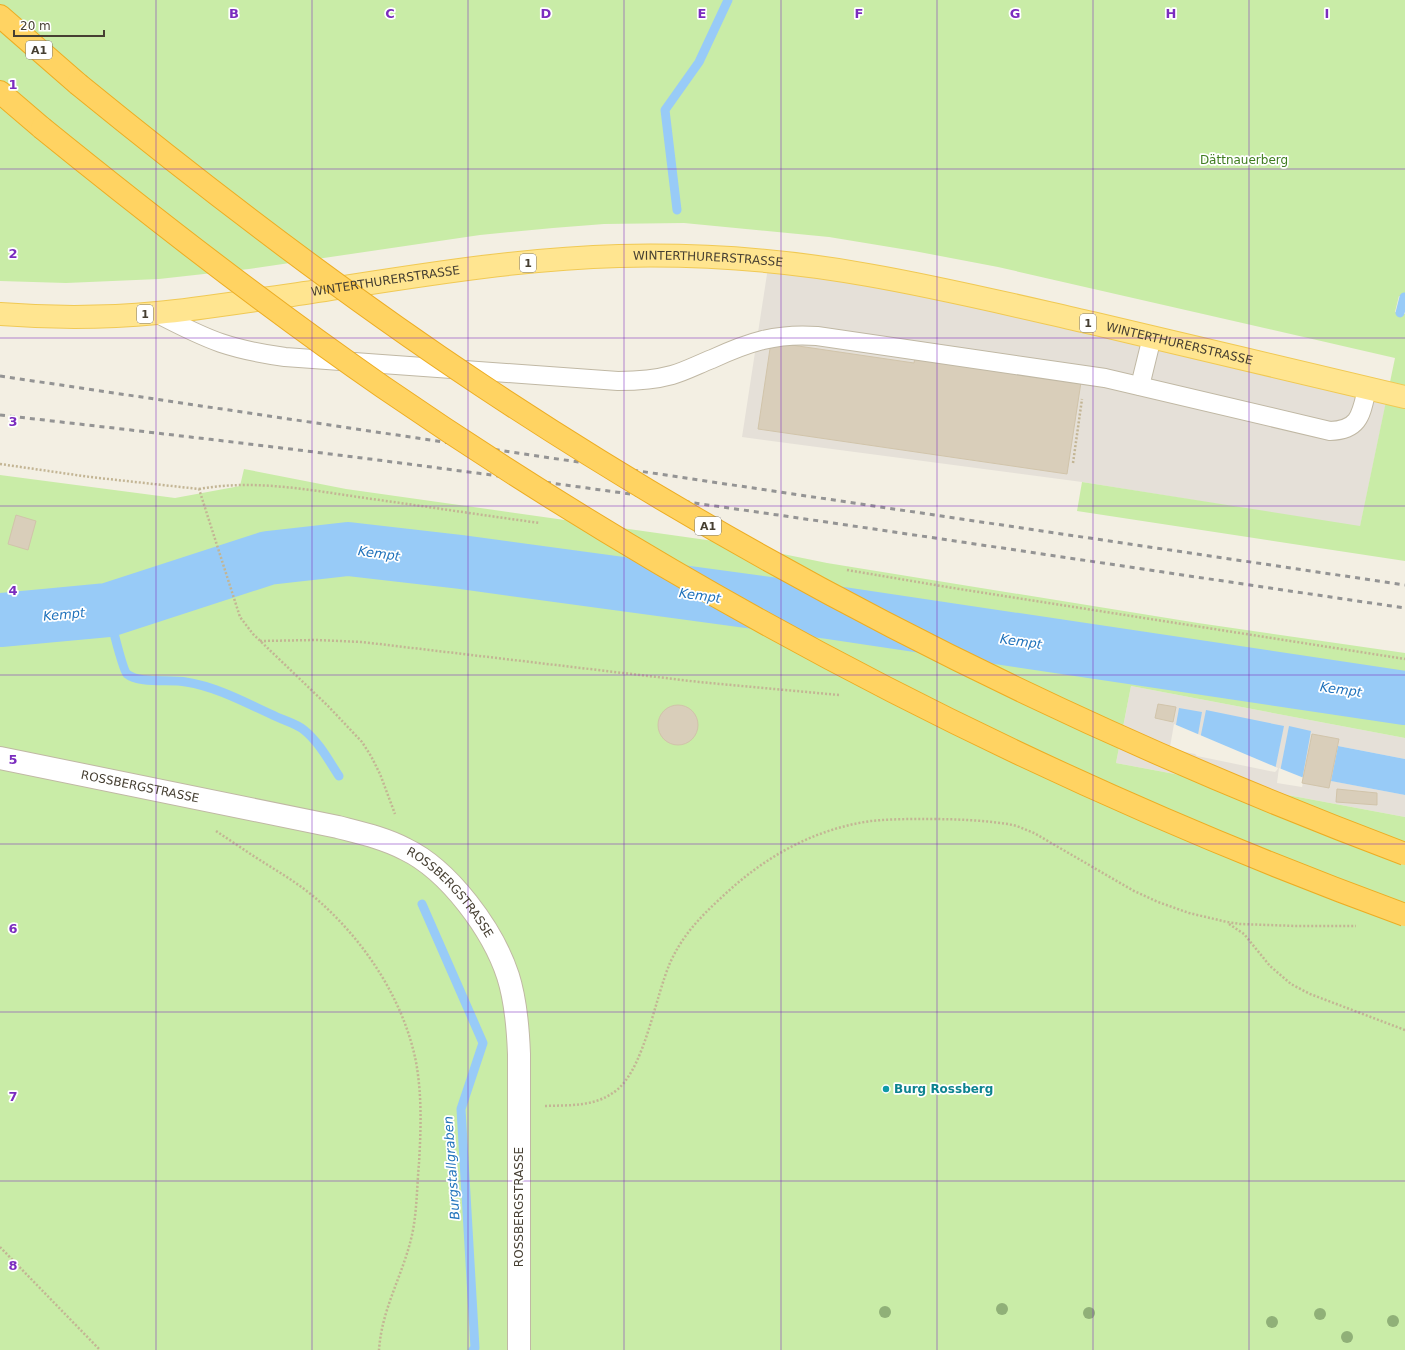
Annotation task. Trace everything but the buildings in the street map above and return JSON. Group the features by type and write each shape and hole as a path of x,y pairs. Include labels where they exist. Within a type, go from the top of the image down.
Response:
{"highway":[{"name":"A1","path":"0,16 78,84 219,197 355,299 490,391 687,514 757,554 894,628 1045,703 1193,770 1288,809 1405,854"},
{"path":"0,92 42,128 185,242 316,340 452,434 659,563 808,647 1021,754 1096,789 1246,854 1405,915"}],"main road":[{"name":"WINTERTHURERSTRASSE","path":"0,314 80,317 156,313 216,306 494,266 616,256 699,256 769,261 872,275 978,297 1405,397"}],"street":[{"name":"ROSSBERGSTRASSE","path":"0,758 338,827 377,837 406,849 427,863 448,881 465,900 484,926 498,952 508,976 518,1026 520,1350"}],"lane":[{"path":"156,313 190,331 221,343 249,351 285,357 610,380 640,381 673,375 742,345 769,338 794,335 831,338 1086,374 1330,431 1347,429 1356,421 1362,410 1367,389"},
{"path":"1140,386 1152,338"}],"path":[{"path":"1073,463 1086,374"},
{"path":"0,464 76,476 199,489 236,608 246,626 348,726 362,742 371,756 390,798 406,849"},
{"path":"260,641 317,640 362,642 699,682 842,695"},
{"path":"519,1107 584,1104 597,1101 608,1096 617,1089 624,1082 638,1056 669,965 677,948 695,923 730,889 769,859 787,848 819,834 838,828 872,821 916,819 968,820 1017,826 1039,836 1114,880 1146,896 1189,913 1227,922 1263,926 1358,926"},
{"path":"213,828 304,888 321,903 372,960 393,996 406,1026 416,1062 420,1097 416,1213 407,1252 385,1312 379,1350"},
{"path":"1227,922 1244,934 1270,966 1291,984 1310,994 1405,1030"},
{"path":"0,1247 100,1350"}],"shaded area":[{"path":"769,261 1388,393 1360,527 1082,482 742,437"},
{"path":"1131,686 1405,738 1405,759 1338,746 1332,781 1405,795 1405,817 1116,763"}],"green space":[{"name":"Dättnauerberg","path":"0,0 1405,0 1405,297 1399,296 1395,312 1405,314 1405,561 1077,511 1082,482 1360,526 1395,358 998,267 829,237 684,223 604,224 480,235 249,269 159,279 66,283 0,281"},
{"path":"244,469 346,489 728,543 827,563 1198,623 1405,653 1405,738 1131,686 1116,763 1405,817 1405,1350 0,1350 0,475 175,498 240,486"}],"water":[{"path":"1179,708 1202,712 1195,752 1172,747"},
{"path":"1206,710 1284,726 1275,770 1197,754"},
{"path":"1289,726 1311,731 1301,786 1278,782"},
{"path":"1338,746 1405,759 1405,795 1331,781"}],"pier":[{"path":"1174,724 1278,768 1275,772 1197,756 1195,754 1171,749 1170,747"},
{"path":"1279,768 1304,778 1302,787 1277,783"}],"waterway":[{"path":"677,210 665,110 699,62 728,0"},
{"path":"1400,313 1404,297"},
{"name":"Kempt","path":"0,620 108,610 268,558 348,549 461,562 829,612 1405,698"},
{"path":"108,610 127,674 139,679 179,681 198,684 233,696 295,724 304,730 314,740 339,776"},
{"name":"Burgstallgraben","path":"422,904 483,1043 461,1109 475,1348 473,1350"}],"railway":[{"path":"0,376 1405,585"},
{"path":"0,415 279,448 566,485 1405,608"}],"place":[{"name":"Burg Rossberg","path":"886,1089"}]}
